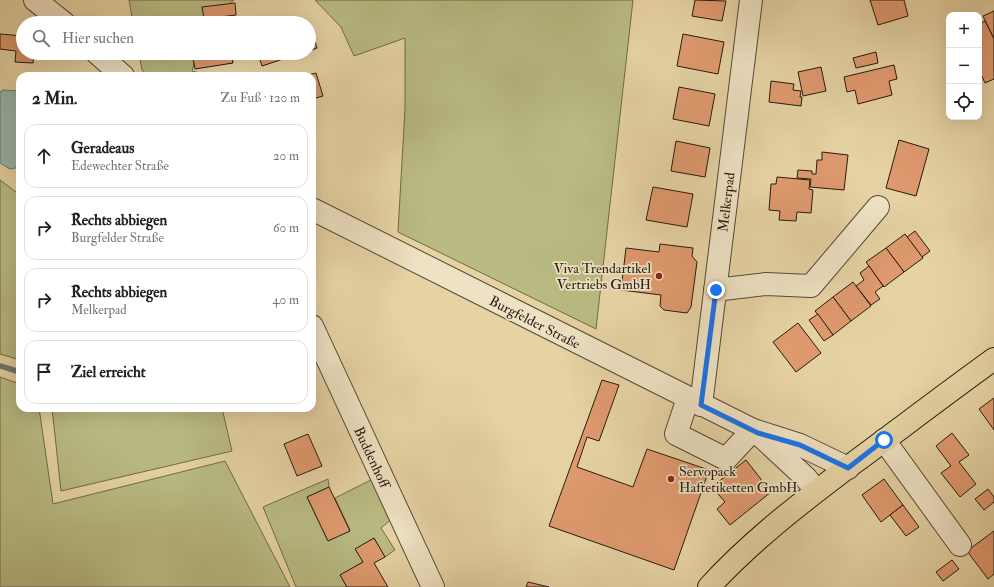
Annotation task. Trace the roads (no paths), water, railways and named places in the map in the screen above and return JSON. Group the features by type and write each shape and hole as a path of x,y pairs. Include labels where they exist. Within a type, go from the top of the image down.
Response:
{"main road":[{"path":"709,587 724,570 764,533 884,440 994,359"}],"street":[{"path":"35,0 55,16"},
{"name":"Melkerpad","path":"751,0 716,290 694,402 676,434 726,459 756,432"},
{"path":"105,60 118,72"},
{"path":"716,290 766,284 811,286 878,207"},
{"name":"Burgfelder Straße","path":"316,211 756,432 800,445 848,468"},
{"name":"Buddenhoff","path":"316,335 433,587"},
{"name":"Burgfelder Straße","path":"756,432 806,478 816,492"},
{"path":"884,440 960,545"}],"water":[{"path":"3,90 16,91 16,168 10,169 0,163 0,92"}],"waterway":[{"path":"0,366 16,371"}],"place":[{"name":"Viva Trendartikel Vertriebs GmbH","path":"659,276"},
{"name":"Servopack Haftetiketten GmbH","path":"671,479"}]}
